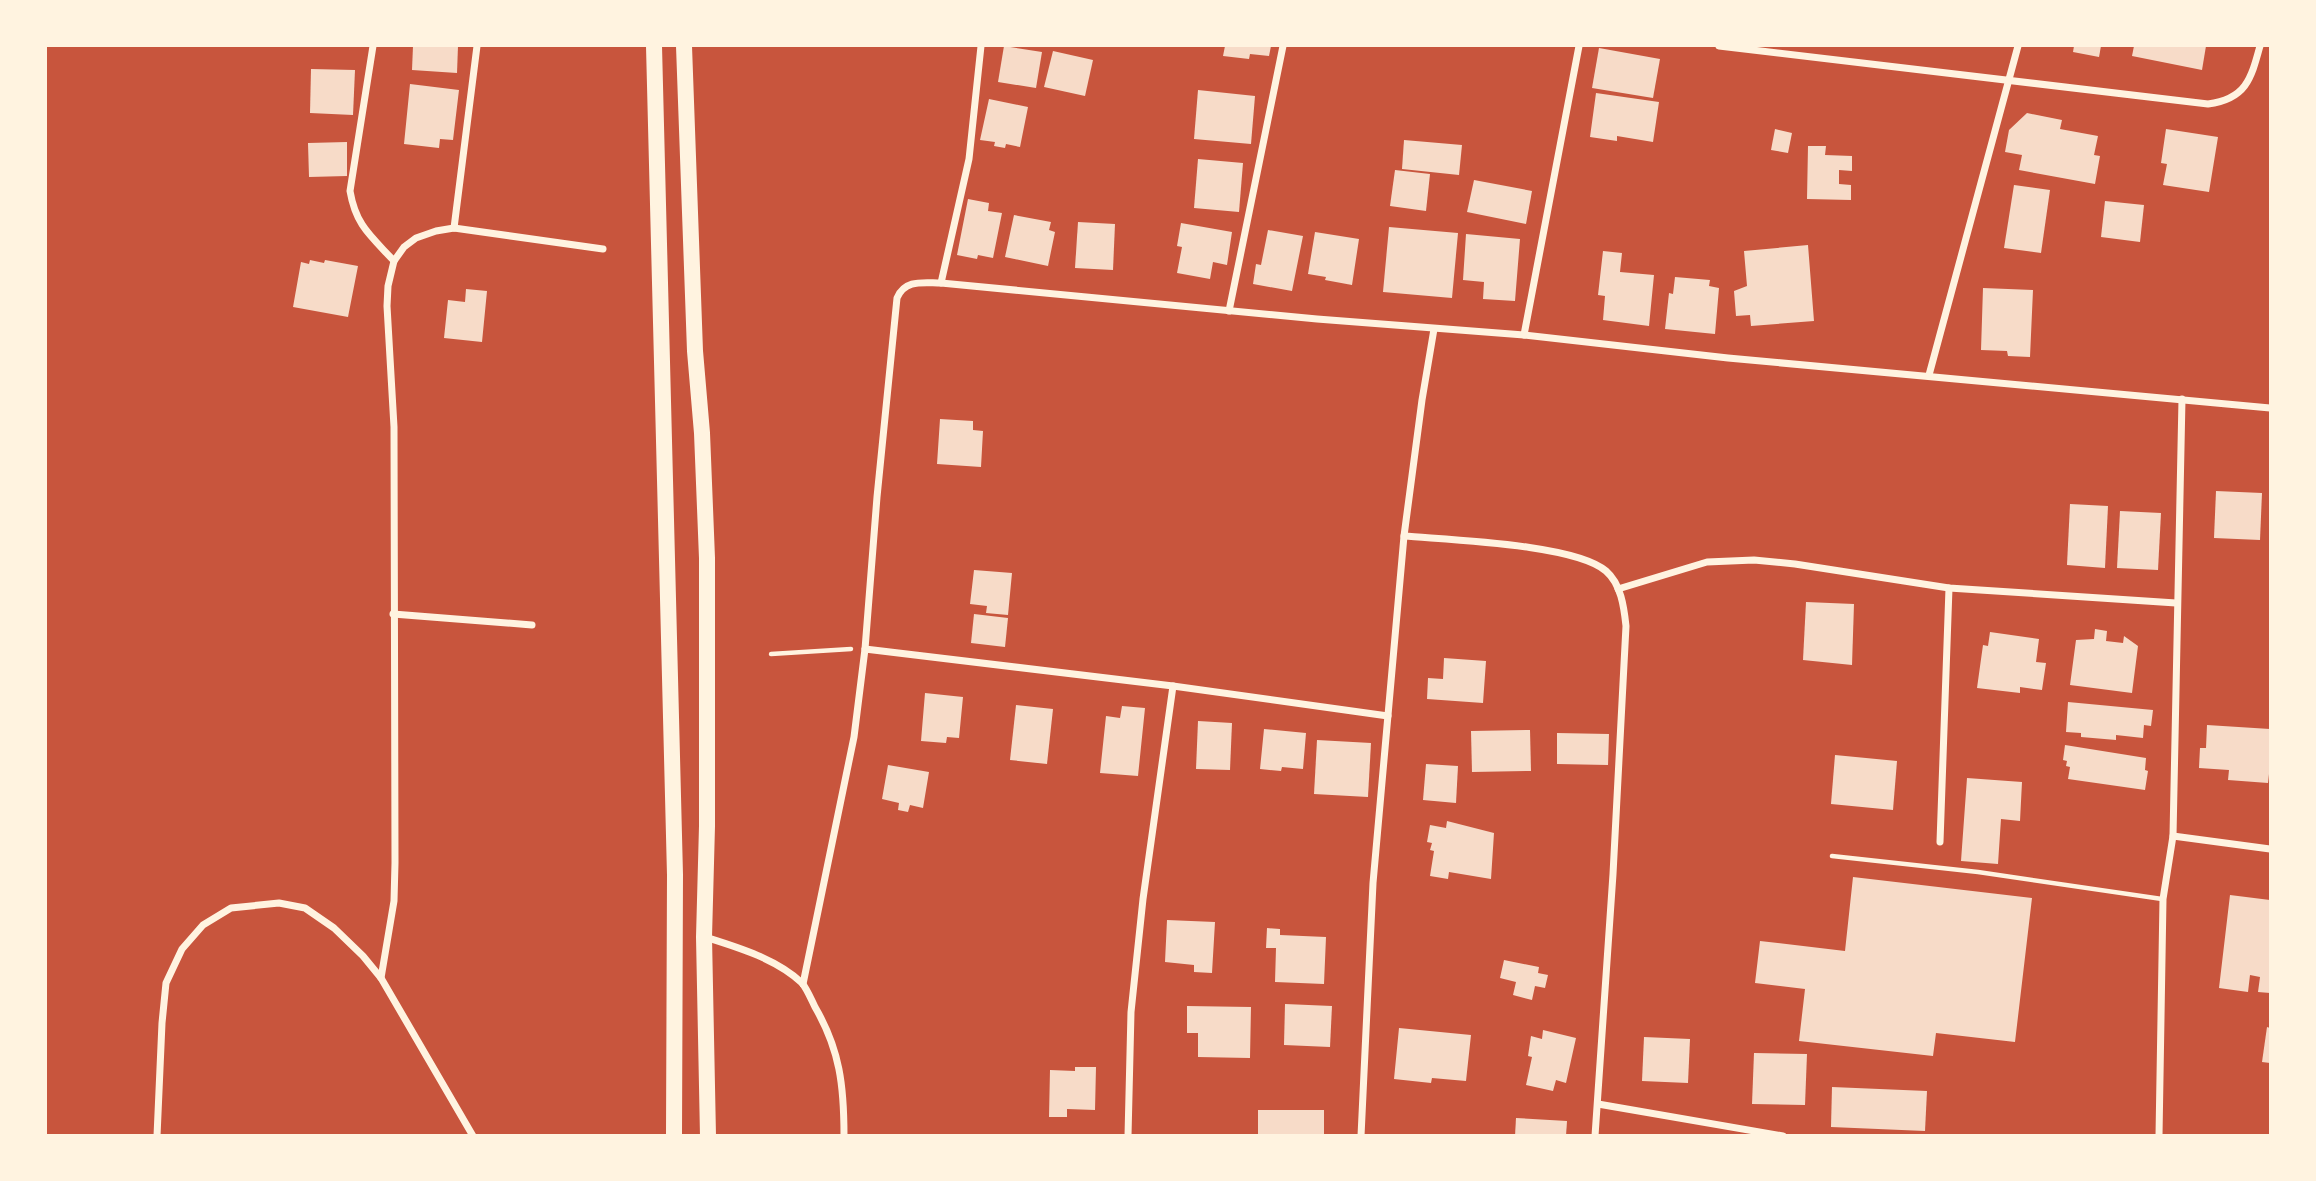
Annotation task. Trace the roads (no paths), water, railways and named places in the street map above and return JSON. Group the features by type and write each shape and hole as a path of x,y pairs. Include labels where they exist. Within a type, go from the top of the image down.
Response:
{"highway":[{"path":"654,46 675,875 674,1136"},
{"path":"684,46 695,351 702,433 707,558 707,826 704,937 708,1136"}],"street":[{"path":"373,46 350,191 359,223 394,261"},
{"path":"454,228 477,46"},
{"path":"941,283 969,159 981,46"},
{"path":"1229,311 1283,46"},
{"path":"1524,335 1579,46"},
{"path":"1719,46 2208,104 2221,103 2246,86 2260,46"},
{"path":"1928,375 2018,46"},
{"path":"381,978 394,901 395,876 394,427 387,306 394,261 404,247 416,238 454,228 603,249"},
{"path":"803,984 854,737 865,649 897,299 902,289 908,285 941,283 1229,311 1524,335 1728,358 2270,408"},
{"path":"1361,1136 1370,922 1404,536 1434,329"},
{"path":"2160,1136 2163,899 2173,836 2182,399"},
{"path":"1404,536 1501,544 1576,555 1592,561 1608,573 1624,606 1626,626 1613,874 1595,1136"},
{"path":"1618,589 1707,562 1754,560 1949,588 2176,603"},
{"path":"1940,842 1949,588"},
{"path":"393,614 532,625"},
{"path":"865,649 1173,686 1388,716"},
{"path":"1128,1136 1131,1012 1143,898 1173,686"},
{"path":"2173,836 2270,849"},
{"path":"157,1136 166,983 182,949 203,925 231,908 279,903 305,908 334,928 363,956 381,978 473,1136"},
{"path":"704,937 759,957 803,984 835,1049 841,1073 844,1136"},
{"path":"1598,1104 1783,1136"}],"lane":[{"path":"1832,856 1978,872 2163,899"}]}
